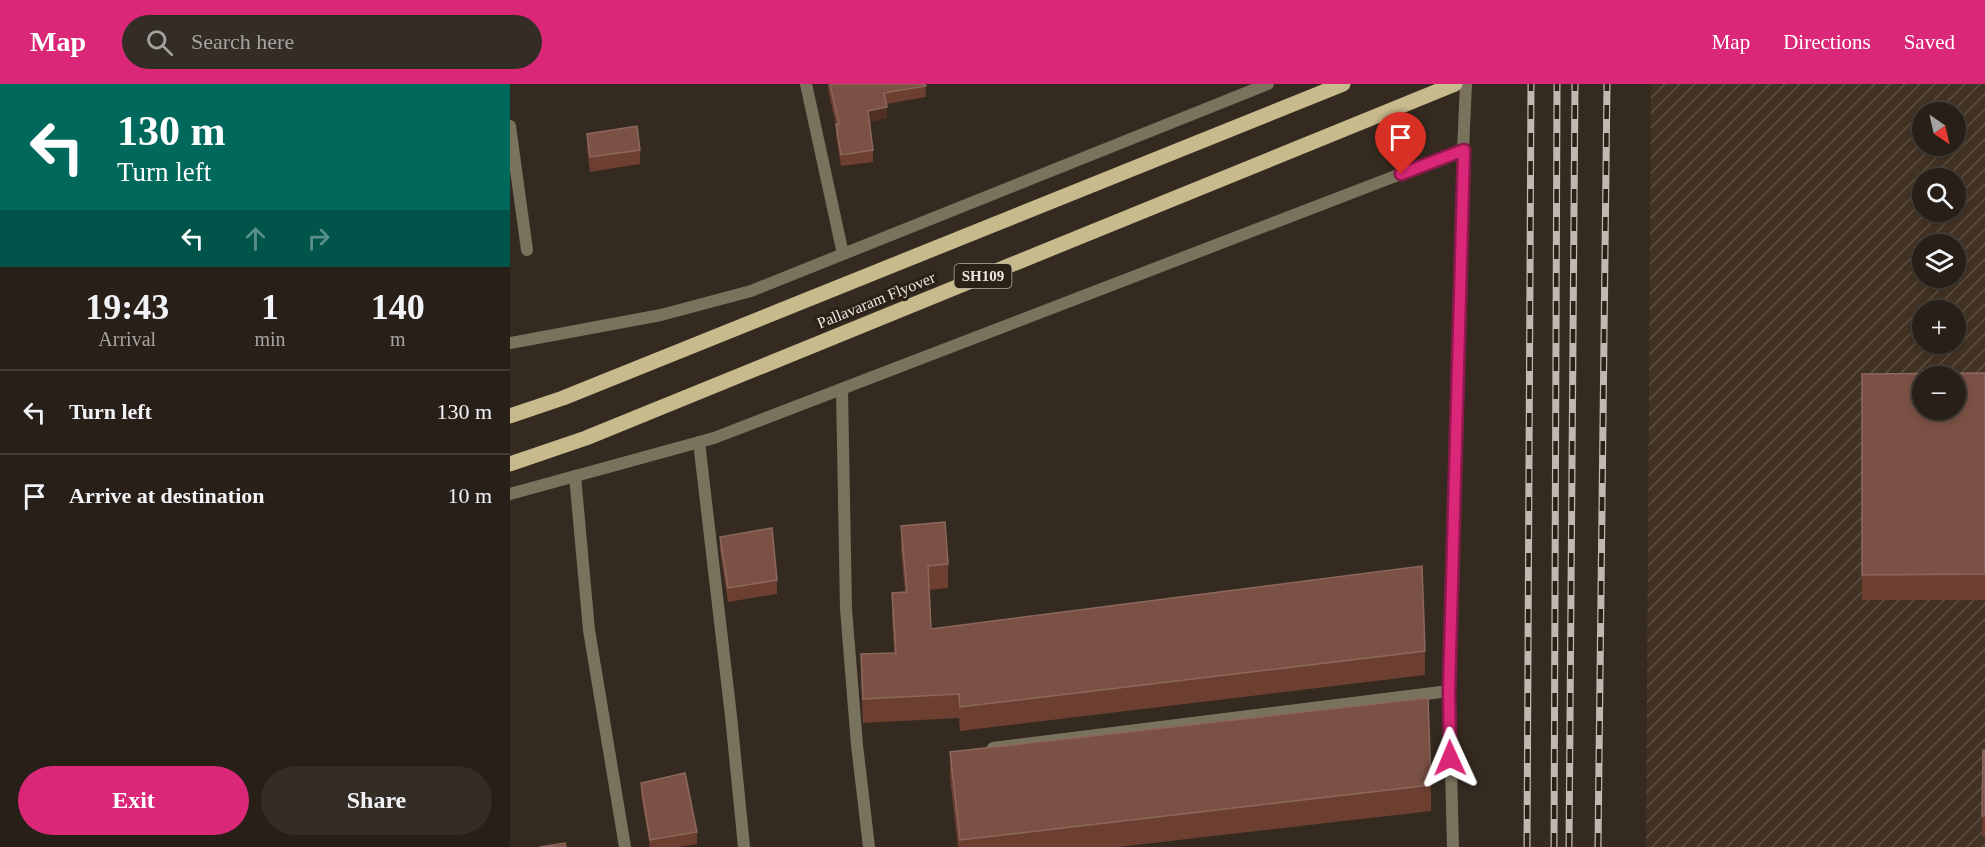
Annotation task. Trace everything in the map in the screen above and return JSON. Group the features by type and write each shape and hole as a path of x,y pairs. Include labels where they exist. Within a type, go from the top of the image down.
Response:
{"main road":[{"name":"Pallavaram Flyover","path":"510,416 574,394 1343,84"},
{"name":"Pallavaram Flyover","path":"510,464 586,438 1455,84"}],"street":[{"path":"806,84 843,254"},
{"path":"510,343 661,315 751,291 1268,84"},
{"path":"1453,847 1449,691 1466,84"},
{"path":"510,126 527,250"},
{"path":"510,494 699,442 1464,150"},
{"path":"842,389 846,609 857,745 869,847"},
{"path":"699,442 744,847"},
{"path":"575,476 589,630 625,847"},
{"path":"986,749 1449,691"}],"shaded area":[{"path":"1651,84 1985,84 1985,847 1646,847"}],"building":[{"path":"830,84 925,84 926,86 884,93 887,107 868,111 873,150 841,155 836,124 839,124"},
{"path":"637,126 640,150 590,157 587,134"},
{"path":"1966,373 1985,373 1985,574 1862,575 1862,374 1912,374 1912,420 1966,420"},
{"path":"945,522 948,564 928,566 931,629 1422,566 1425,651 960,707 959,694 863,699 861,654 896,653 892,593 907,592 901,526"},
{"path":"772,528 777,580 728,588 720,537"},
{"path":"1428,698 1431,785 960,840 950,752"},
{"path":"1983,750 1985,750 1985,816 1982,816"},
{"path":"685,773 697,832 650,840 641,783"},
{"path":"565,843 566,847 540,847"}],"railway":[{"path":"1527,847 1531,84"},
{"path":"1554,847 1557,84"},
{"path":"1569,847 1575,84"},
{"path":"1598,847 1607,84"}],"route":[{"path":"1401,174 1464,150 1449,691 1450,758"}]}
